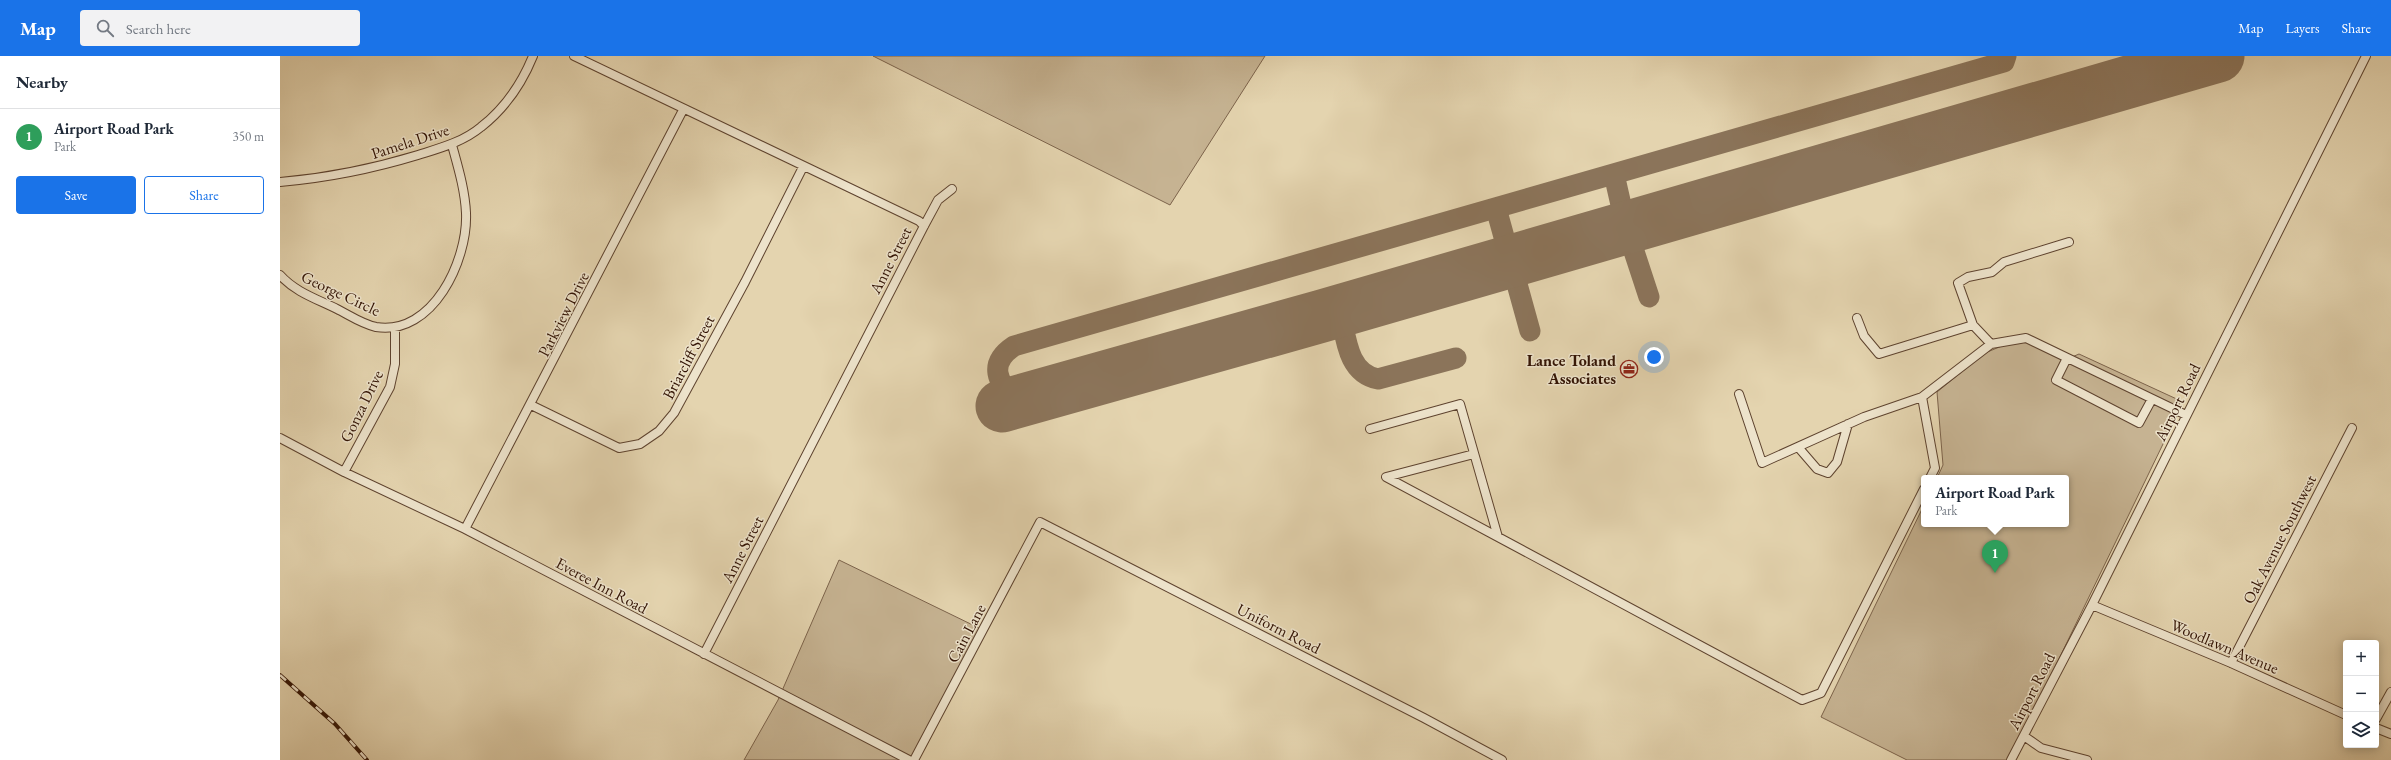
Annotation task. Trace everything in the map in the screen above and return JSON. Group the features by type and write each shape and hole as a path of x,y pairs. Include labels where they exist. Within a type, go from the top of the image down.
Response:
{"street":[{"name":"Pamela Drive","path":"280,182 324,178 384,166 452,145 481,127 507,101 527,70 533,56"},
{"name":"Anne Street","path":"574,56 683,110 919,221 924,226 704,654"},
{"name":"Airport Road","path":"2011,760 2092,605 2366,56"},
{"name":"Parkview Drive","path":"465,530 531,406 683,110"},
{"name":"George Circle","path":"280,275 287,283 355,318 375,326 395,327 421,317 434,305 456,264 465,238 465,198 452,145"},
{"name":"Briarcliff Street","path":"531,406 619,448 640,444 658,431 674,413 745,282 803,167"},
{"path":"924,226 938,200 952,189"},
{"path":"1992,344 1973,325 1958,283 1968,277 1992,272 2004,262 2069,242"},
{"path":"1857,318 1864,336 1880,354 1973,325"},
{"name":"Gonza Drive","path":"344,472 390,387 395,364 395,327"},
{"path":"1739,394 1762,463 1848,424 1922,397 1992,344 2026,338 2186,415"},
{"path":"2067,358 2056,380 2139,423 2152,399"},
{"path":"1922,397 1935,468 1932,475"},
{"path":"1370,429 1460,404 1498,537"},
{"path":"1798,447 1817,469 1828,473 1837,462 1848,424"},
{"name":"Oak Avenue Southwest","path":"2231,663 2352,428"},
{"name":"Everee Inn Road","path":"280,438 344,472 465,530 909,760"},
{"path":"1474,454 1386,478 1802,700 1821,693 1921,495"},
{"name":"Cain Lane","path":"914,760 1040,522 1042,523"},
{"name":"Uniform Road","path":"1042,523 1424,718 1502,760"},
{"name":"Woodlawn Avenue","path":"2092,605 2231,663 2343,714"},
{"path":"2379,714 2391,692"},
{"path":"2379,729 2391,734"},
{"path":"2024,736 2041,748 2087,760"}],"shaded area":[{"path":"873,56 1265,56 1170,205"},
{"path":"2016,340 2053,347 2072,357 2079,354 2181,401 2176,410 2179,411 2010,760 1907,760 1821,717 1921,511 1921,527 2069,527 2069,475 1938,475 1943,465 1937,392 1985,353"},
{"path":"839,560 981,629 912,760 744,760 778,700"}],"taxiway":[{"path":"1015,402 1004,387 998,373 1000,360 1014,346 2004,62 2006,56"},
{"path":"2191,56 2192,63"},
{"path":"1614,174 1626,227 1649,297"},
{"path":"1496,208 1530,331"},
{"path":"1340,311 1346,342 1354,362 1360,370 1368,375 1378,379 1456,358"}],"runway":[{"path":"1002,406 1322,316 2218,56"}],"railway":[{"path":"280,675 335,724 367,760"}],"place":[{"name":"Lance Toland Associates","path":"1629,369"},
{"name":"Airport Road Park","path":"1995,573"}]}
